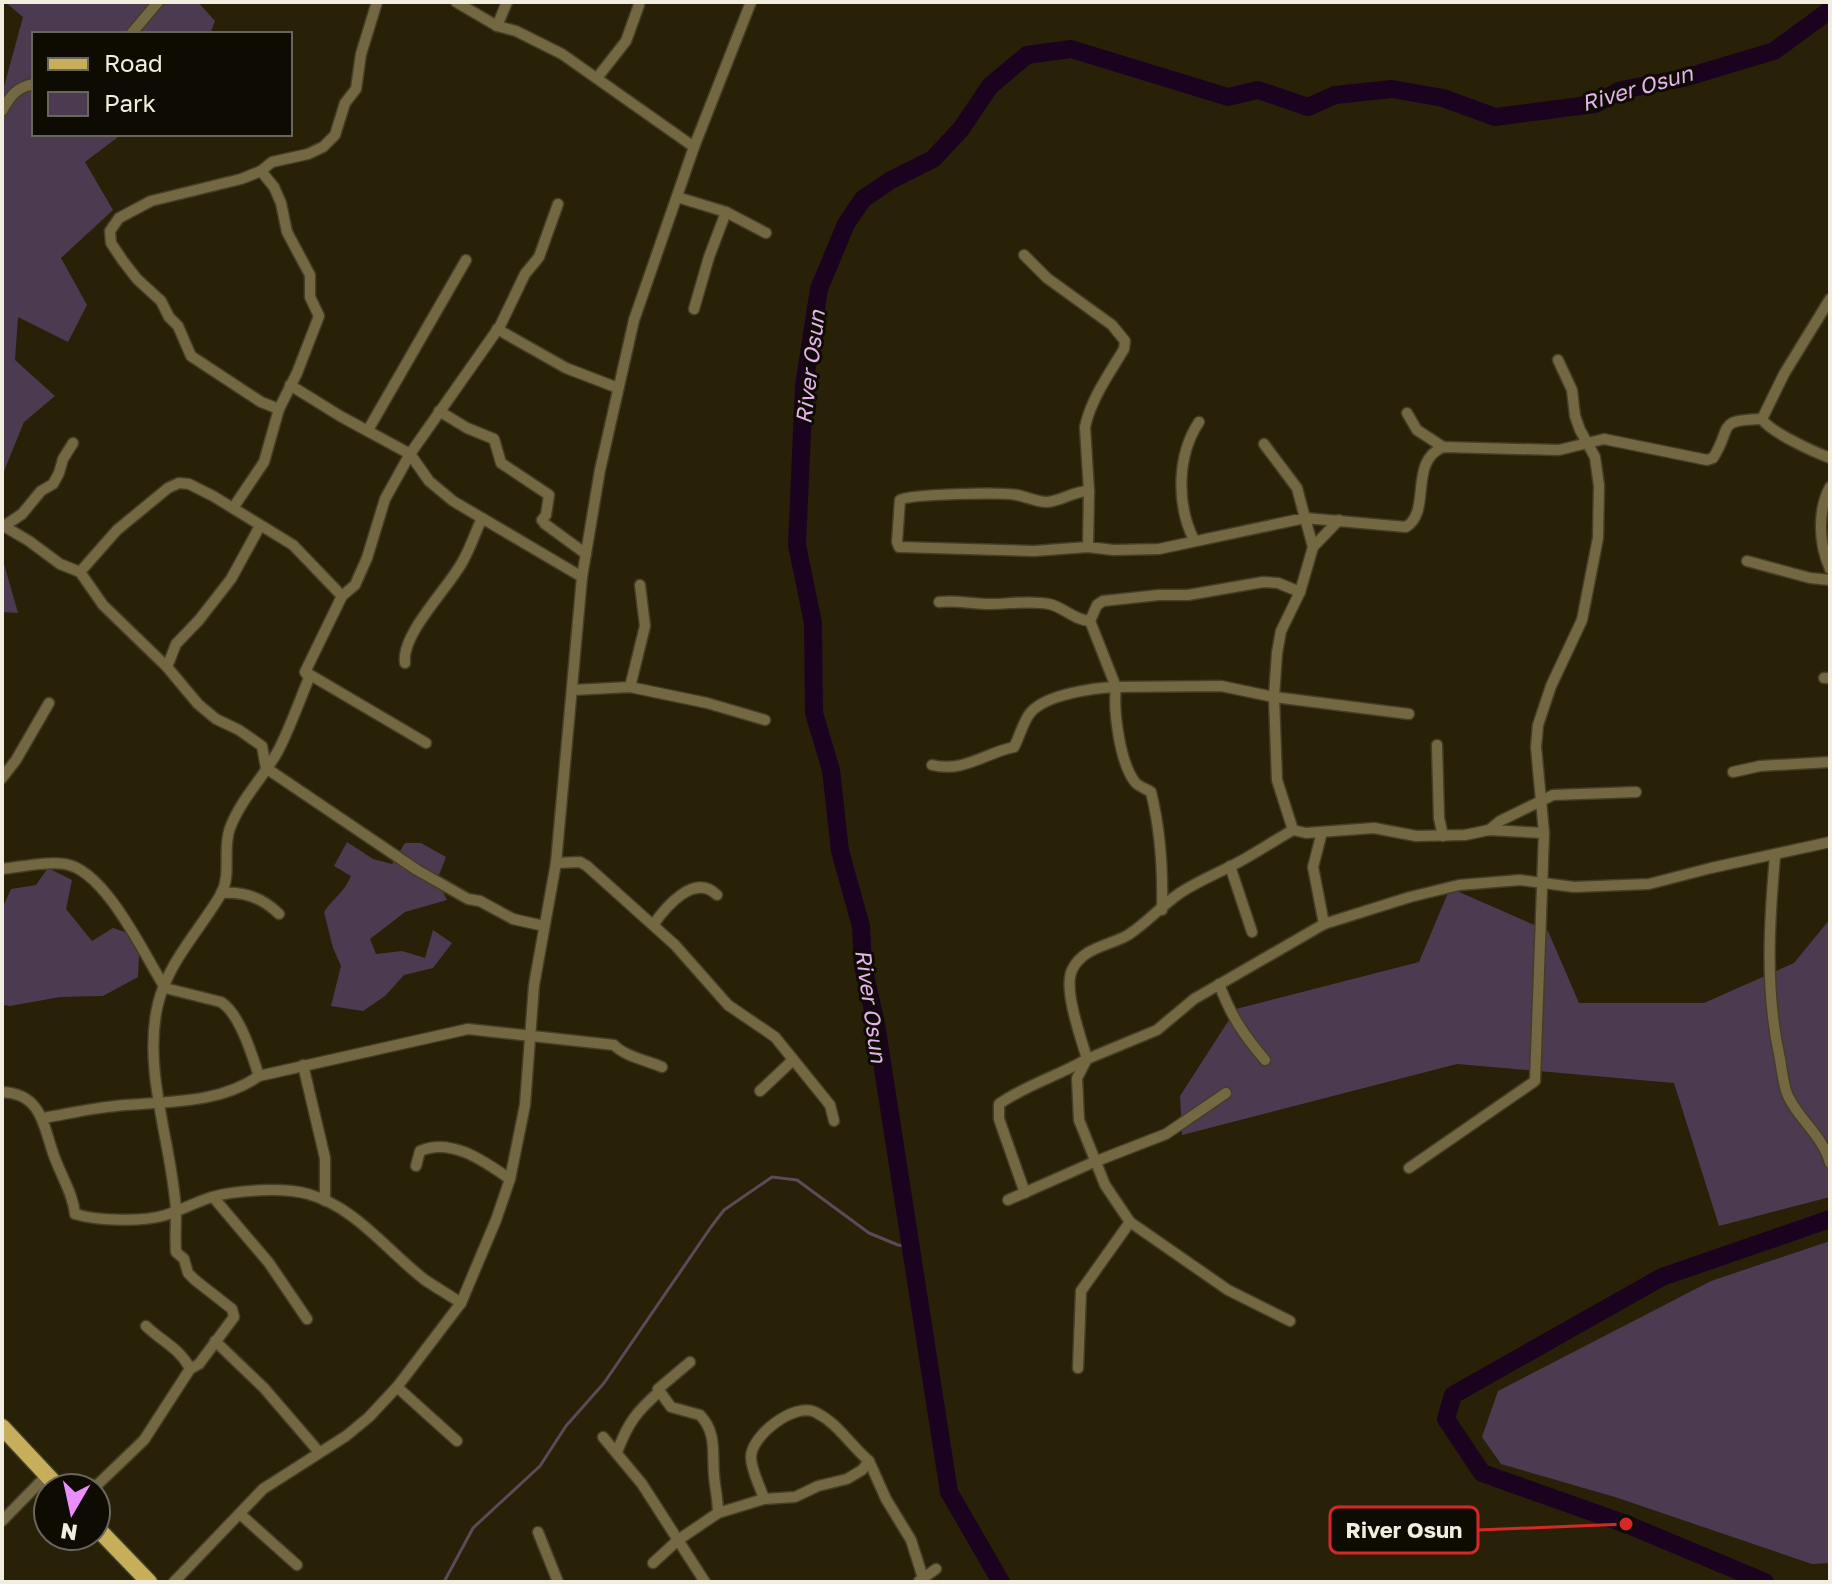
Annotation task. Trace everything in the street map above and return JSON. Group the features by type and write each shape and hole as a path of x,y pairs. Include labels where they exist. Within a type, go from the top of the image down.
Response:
{"main road":[{"path":"2,1427 44,1472"},
{"path":"112,1544 149,1582"}],"street":[{"path":"133,32 158,2"},
{"path":"279,409 261,402 191,356 178,326 161,301 137,279 111,243 110,231 119,218 151,201 241,179 261,171 272,162 308,154 323,147 335,135 345,103 356,89 361,54 377,2"},
{"path":"456,2 497,26 540,41 694,147"},
{"path":"497,26 507,2"},
{"path":"174,1582 263,1489 346,1436 397,1387 461,1303 496,1220 510,1179 525,1105 534,985 556,863 582,577 618,388 634,320 694,147 751,2"},
{"path":"597,78 626,41 639,5"},
{"path":"2,111 21,87 32,84"},
{"path":"233,508 264,462 279,409 319,316 310,297 310,275 287,232 274,187 261,171"},
{"path":"677,197 726,212 766,233"},
{"path":"305,672 342,596 355,585 367,558 385,499 410,454 500,326 525,274 539,257 558,204"},
{"path":"694,309 726,212"},
{"path":"1024,255 1047,278 1112,325 1125,341 1124,349 1098,392 1085,427 1088,547"},
{"path":"368,430 466,260"},
{"path":"1762,419 1784,374 1830,299"},
{"path":"497,329 566,368 618,388"},
{"path":"1409,1168 1535,1081 1544,833 1536,747 1540,716 1582,620 1598,538 1598,470 1580,430 1572,390 1558,360"},
{"path":"290,385 410,454 429,481 453,501 582,577"},
{"path":"439,411 467,428 494,439 498,444 501,463 549,495 546,515 542,520 545,524 586,554"},
{"path":"1407,413 1417,430 1443,447 1559,450 1604,439 1707,460 1718,452 1728,424 1740,419 1762,419"},
{"path":"1762,419 1766,425 1797,443 1830,458"},
{"path":"1194,540 1183,513 1182,484 1186,446 1199,422"},
{"path":"73,443 53,484 41,491 22,514 3,525 60,564 80,572 103,605 167,667 181,687 216,719 262,746 266,768 417,870 468,899 480,901 513,919 544,926"},
{"path":"1264,444 1297,488 1313,547"},
{"path":"1089,491 1073,491 1049,502 1015,495 954,493 937,497 901,497 897,542 899,547 921,549 1159,549 1305,518 1406,527 1413,523 1425,465 1430,455 1443,447"},
{"path":"80,572 117,530 174,484 189,484 293,545 342,596"},
{"path":"1830,487 1823,504 1822,548 1830,569"},
{"path":"405,663 403,652 464,560 482,518"},
{"path":"1293,830 1277,780 1274,697 1278,643 1300,592 1313,547 1339,520"},
{"path":"167,667 176,644 231,579 260,526"},
{"path":"1747,561 1810,578 1830,580"},
{"path":"1162,910 1163,862 1151,792 1138,786 1131,776 1123,753 1115,701 1116,687 1090,621 1097,605 1103,601 1188,595 1263,582 1278,583 1300,592"},
{"path":"630,687 645,626 640,585"},
{"path":"939,602 1042,603 1090,621"},
{"path":"305,672 426,743"},
{"path":"111,1472 144,1440 190,1369 199,1364 234,1313 188,1273 184,1259 176,1252 157,1092 155,1029 158,1003 184,946 221,893 226,874 228,832 249,790 278,751 309,678 305,672"},
{"path":"932,765 954,768 1014,747 1032,711 1094,688 1221,686 1274,697 1409,714"},
{"path":"573,690 630,687 707,703 765,720"},
{"path":"2,778 49,703"},
{"path":"1437,745 1439,818 1443,836"},
{"path":"1733,772 1760,766 1830,762"},
{"path":"1489,830 1500,821 1553,795 1636,792"},
{"path":"1290,1321 1228,1290 1130,1222 1105,1185 1077,1110 1077,1078 1087,1059 1069,987 1072,970 1093,949 1128,935 1178,894 1293,830 1306,833 1374,828 1416,836 1489,830 1544,833"},
{"path":"1322,832 1313,867 1324,924"},
{"path":"1025,1193 999,1119 999,1104 1087,1059 1157,1030 1194,999 1324,924 1459,885 1520,880 1574,887 1649,884 1830,842"},
{"path":"1775,856 1769,945 1774,1033 1787,1095 1826,1149 1830,1163"},
{"path":"556,863 580,862 587,866 675,945 728,1005 775,1037 830,1105 834,1121"},
{"path":"2,869 64,864 81,868 97,880 140,941 165,988 225,1004 242,1031 259,1076"},
{"path":"1230,866 1252,932"},
{"path":"653,925 686,891 705,888 717,895"},
{"path":"221,893 233,892 261,900 279,914"},
{"path":"1219,984 1228,1010 1241,1033 1265,1060"},
{"path":"43,1118 113,1106 174,1103 222,1094 241,1089 259,1076 468,1029 614,1045 622,1054 662,1067"},
{"path":"760,1091 793,1060"},
{"path":"303,1065 325,1158 325,1201"},
{"path":"2,1092 23,1097 43,1118 54,1157 74,1201 75,1214 131,1219 170,1213 213,1197 288,1189 311,1194 359,1222 426,1280 461,1303"},
{"path":"1008,1200 1166,1134 1226,1093"},
{"path":"416,1166 420,1151 424,1149 465,1151 510,1179"},
{"path":"213,1197 269,1263 307,1319"},
{"path":"1078,1368 1081,1291 1130,1222"},
{"path":"146,1326 160,1340 179,1351 190,1369"},
{"path":"215,1341 264,1388 319,1452"},
{"path":"690,1362 659,1386 671,1407 700,1415 711,1434 715,1449 718,1513"},
{"path":"397,1387 457,1441"},
{"path":"617,1452 628,1424 660,1391"},
{"path":"764,1499 752,1465 752,1451 764,1433 793,1411 811,1410 837,1426 869,1461 886,1499 911,1540 920,1580 936,1569"},
{"path":"603,1437 617,1452 705,1582"},
{"path":"653,1563 678,1540 718,1513 764,1499 795,1497 818,1486 847,1479 862,1470 869,1461"},
{"path":"2,1521 32,1490"},
{"path":"240,1514 297,1565"},
{"path":"538,1532 558,1582"}],"green space":[{"path":"5,2 198,2 215,21 211,32 32,32 32,136 119,136 85,162 113,210 61,258 87,305 68,342 18,317 15,360 55,396 24,422 2,476 2,94 23,17"},
{"path":"2,557 18,613 2,612"},
{"path":"347,842 373,859 392,864 405,843 421,843 446,857 437,880 447,900 405,912 370,939 376,954 402,951 425,958 433,930 452,943 433,968 404,975 385,996 363,1011 331,1006 341,966 324,912 351,876 334,866"},
{"path":"48,868 72,880 66,909 92,941 113,928 128,933 139,954 138,977 103,996 60,997 2,1005 2,909 11,889 36,885"},
{"path":"1450,888 1548,931 1579,1003 1704,1003 1794,963 1830,919 1830,1197 1719,1226 1674,1083 1457,1064 1182,1135 1180,1096 1236,1009 1419,962"},
{"path":"1830,1241 1830,1563 1812,1564 1615,1497 1501,1464 1482,1437 1498,1391 1711,1281"}],"waterway":[{"name":"River Osun","path":"1001,1582 949,1492 876,1024 863,966 861,926 840,851 831,770 814,713 813,623 797,545 804,386 819,289 846,224 863,199 891,180 933,159 961,129 990,86 1027,55 1071,49 1228,97 1258,90 1308,107 1335,95 1392,89 1443,98 1495,117 1595,104 1621,90 1684,78 1774,51 1830,10"},
{"path":"444,1582 473,1528 540,1466 566,1426 604,1383 724,1210 772,1177 797,1180 869,1233 911,1247"},
{"name":"River Osun","path":"1765,1582 1626,1524 1482,1473 1446,1419 1453,1395 1662,1277 1830,1219"}],"place":[{"name":"River Osun","path":"1626,1524"}]}
